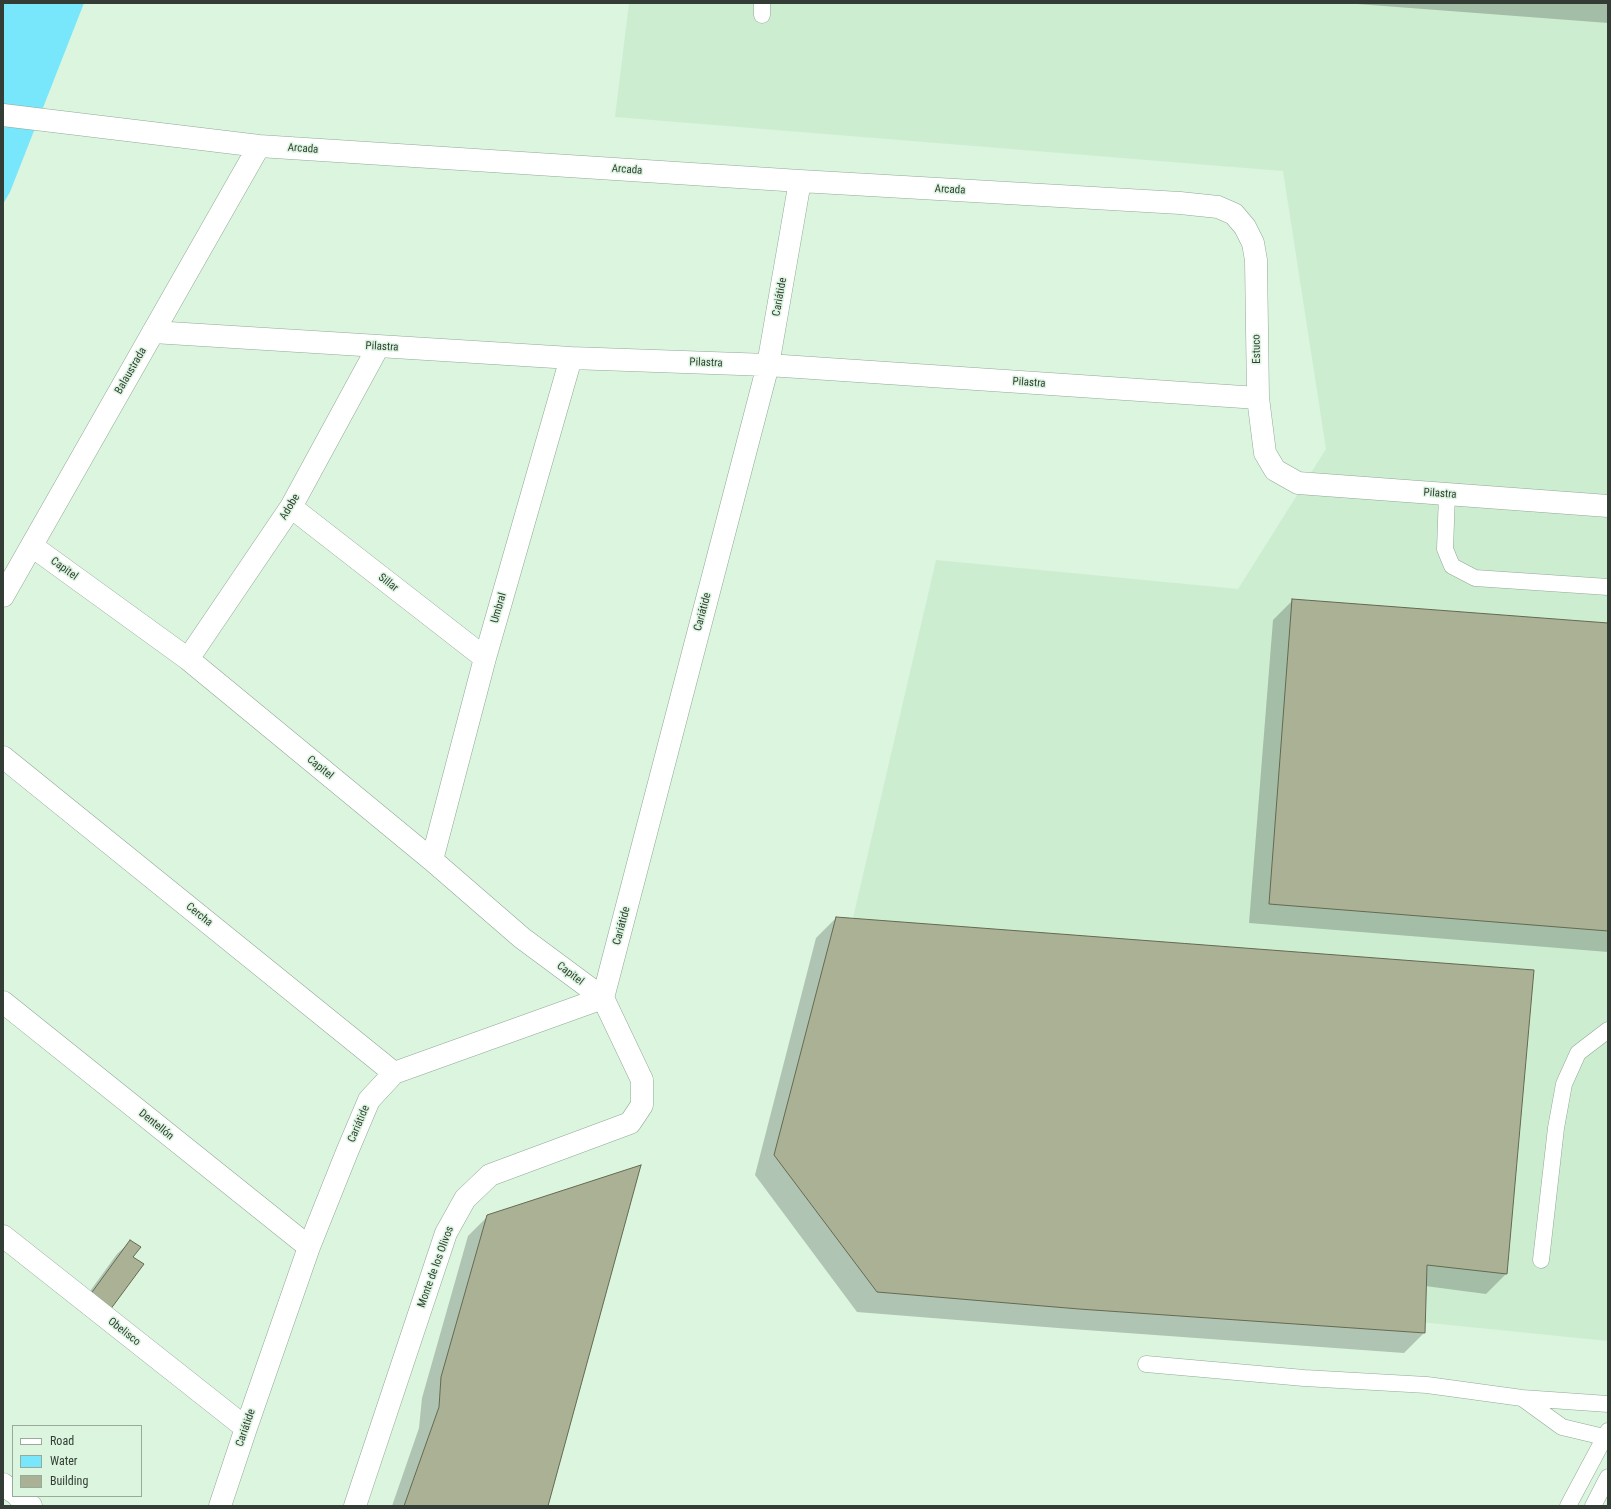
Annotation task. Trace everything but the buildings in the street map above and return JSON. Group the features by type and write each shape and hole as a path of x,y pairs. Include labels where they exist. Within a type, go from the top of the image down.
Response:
{"street":[{"name":"Arcada","path":"3,115 259,146 800,181 1180,203 1218,207 1234,214 1245,226"},
{"name":"Balaustrada","path":"3,596 259,146"},
{"name":"Cariátide","path":"220,1506 309,1247 369,1100 394,1073 603,998 768,365 800,181"},
{"name":"Estuco","path":"1245,226 1253,243 1256,260 1258,398 1265,453 1275,470"},
{"name":"Pilastra","path":"153,332 571,358 768,365 1258,398"},
{"name":"Adobe","path":"188,659 291,507 378,347"},
{"name":"Umbral","path":"432,860 485,658 571,358"},
{"name":"Pilastra","path":"1275,470 1298,483 1608,506"},
{"name":"Sillar","path":"291,507 485,658"},
{"name":"Capitel","path":"32,546 188,659 432,860 522,938 603,998"},
{"name":"Cercha","path":"3,757 394,1073"},
{"name":"Monte de los Olivos","path":"355,1506 446,1233 465,1199 490,1176 630,1123 642,1104 642,1080 603,998"},
{"name":"Dentellón","path":"3,1002 309,1247"},
{"name":"Obelisco","path":"3,1236 246,1428"},
{"path":"3,1484 12,1491"},
{"path":"19,1497 30,1506"}],"lane":[{"path":"1447,494 1445,549 1452,566 1475,578 1608,587"},
{"path":"1541,1260 1564,1084 1578,1054 1608,1030"},
{"path":"1146,1364 1304,1378 1427,1385 1522,1398 1608,1404"},
{"path":"1522,1398 1562,1427 1576,1432 1607,1436 1568,1506"},
{"path":"1593,1506 1608,1477"}],"shaded area":[{"path":"629,3 1608,3 1608,1341 904,1270 805,1125 936,560 1238,589 1326,449 1283,171 615,117"}],"water":[{"path":"3,3 84,3 10,192 3,204"}]}
